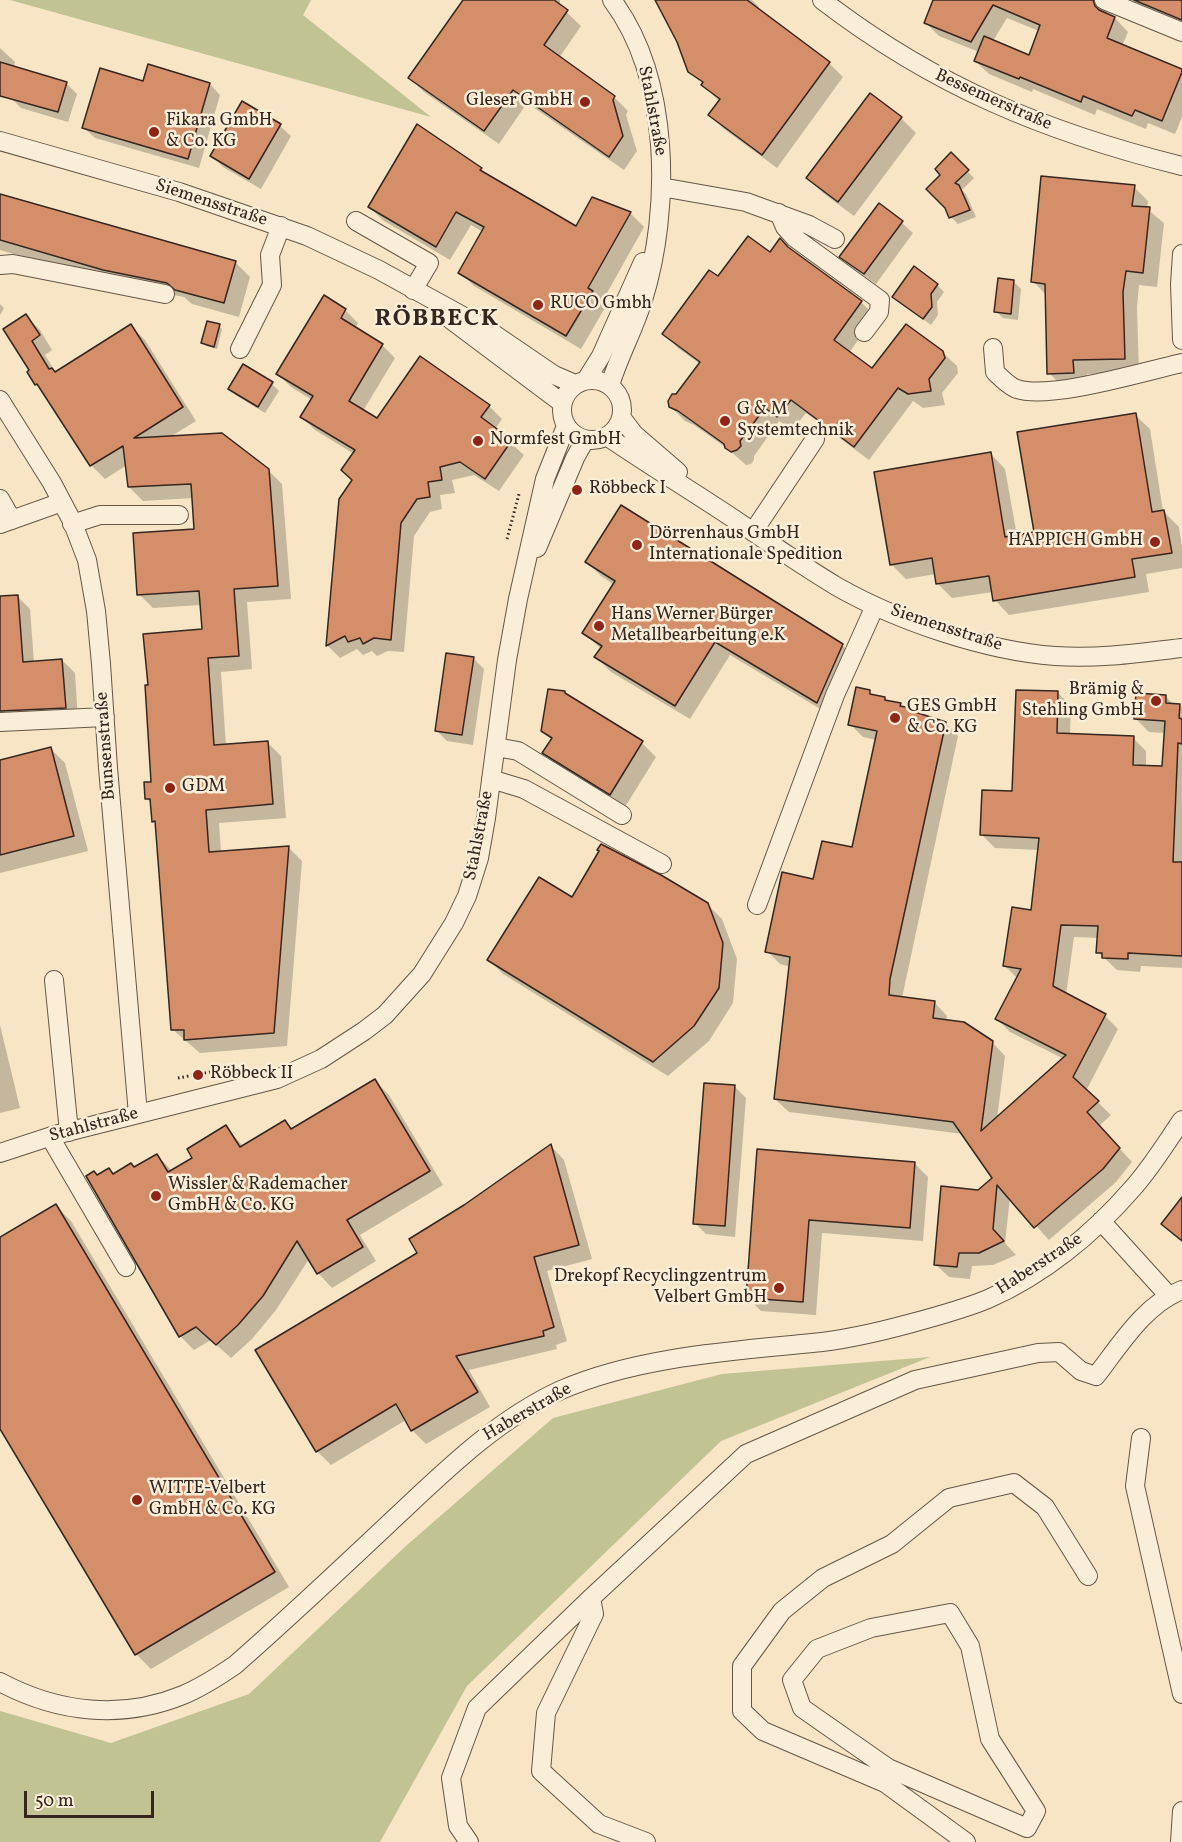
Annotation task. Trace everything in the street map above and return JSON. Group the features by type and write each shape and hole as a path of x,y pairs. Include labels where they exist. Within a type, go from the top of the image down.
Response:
{"street":[{"name":"Stahlstraße","path":"610,385 617,361 643,300 658,228 662,172 660,144 650,87 631,33 612,0"},
{"name":"Bessemerstraße","path":"822,0 915,64 1001,108 1105,145 1182,166"},
{"path":"1104,0 1182,32"},
{"name":"Siemensstraße","path":"0,141 179,192 281,226 379,270 488,330 554,375 581,382"},
{"path":"661,187 746,202 809,225 835,239"},
{"path":"779,213 785,227 795,238 880,300 879,312 864,332"},
{"path":"356,221 429,263 413,290"},
{"path":"240,349 272,285 270,255 281,226"},
{"name":"Stahlstraße","path":"581,382 601,356 658,228"},
{"path":"1182,254 1180,293 1182,340"},
{"path":"0,265 13,264 165,294"},
{"name":"Siemensstraße","path":"413,290 562,404"},
{"path":"993,348 995,372 1016,389 1028,390 1076,387 1182,363"},
{"path":"581,382 610,385 622,405 617,428 608,437 597,441 585,440 573,435 561,415 566,392 581,382"},
{"name":"Bunsenstraße","path":"0,400 52,483 87,560 96,611 138,1114"},
{"name":"Siemensstraße","path":"621,417 634,434 734,519"},
{"name":"Stahlstraße","path":"0,1153 50,1137 277,1079 344,1046 385,1015 422,974 454,923 467,896 479,858 510,639 545,479 566,426"},
{"name":"Siemensstraße","path":"608,437 837,586 875,606 954,635 1025,653 1057,656 1119,656 1182,648"},
{"path":"753,532 815,439"},
{"name":"Stahlstraße","path":"523,580 574,458 585,440"},
{"path":"0,499 6,522 62,502"},
{"path":"72,524 100,515 179,514"},
{"path":"758,905 835,695 875,606"},
{"path":"0,722 105,717"},
{"path":"496,747 518,751 622,815"},
{"path":"491,779 524,789 662,864"},
{"path":"54,980 69,1132"},
{"name":"Haberstraße","path":"0,1682 40,1699 86,1710 109,1712 159,1703 184,1695 235,1665 475,1445 516,1416 559,1391 639,1365 862,1336 989,1299 1028,1277 1076,1244 1101,1221 1133,1189 1182,1120"},
{"path":"50,1137 126,1267"},
{"path":"469,1842 458,1826 451,1778 477,1708 746,1454 915,1380 1038,1353 1059,1353 1081,1371 1096,1376 1137,1324 1175,1292 1101,1221"},
{"path":"1141,1438 1136,1486 1182,1694"},
{"path":"966,1842 886,1776 802,1708 792,1680 817,1649 871,1628 950,1613 970,1646 990,1739 1036,1811 1027,1828 886,1776 763,1731 742,1711 742,1666 782,1611 823,1578 892,1544 949,1498 1014,1484 1045,1507 1088,1576"},
{"path":"591,1598 594,1614 546,1713 540,1771 599,1824 646,1842"},
{"path":"1180,1842 1182,1811"}],"path":[{"path":"507,539 519,494"},
{"path":"178,1078 216,1071"}],"green space":[{"path":"10,0 311,0 303,15 431,117"},
{"path":"930,1357 721,1441 467,1686 380,1842 0,1842 0,1711 111,1743 249,1694 407,1545 553,1418 722,1374"}],"building":[{"path":"463,0 554,0 568,10 544,45 615,96 613,100 623,136 609,157 513,90 484,131 408,78"},
{"path":"655,0 747,0 830,62 762,155 708,115 720,99 701,85 703,82 688,72 677,42"},
{"path":"933,0 1093,0 1099,10 1115,17 1107,38 1182,69 1182,72 1162,121 1135,110 1132,116 1083,96 1081,102 974,61 984,36 1029,55 1040,25 993,5 971,42 924,23"},
{"path":"1134,0 1182,0 1182,20"},
{"path":"0,62 67,82 58,112 0,96"},
{"path":"148,64 210,83 188,159 82,128 100,68 143,81"},
{"path":"870,93 902,117 838,202 806,178"},
{"path":"242,101 281,124 249,179 210,156"},
{"path":"417,124 482,168 480,170 576,226 592,197 631,212 588,288 593,291 566,336 458,273 484,227 456,212 436,247 368,207"},
{"path":"951,152 969,170 955,183 959,185 970,210 949,218 945,208 926,189 940,175 935,169"},
{"path":"1041,176 1135,185 1132,206 1150,207 1143,273 1126,271 1123,292 1125,359 1073,360 1074,373 1047,374 1045,284 1031,282"},
{"path":"0,194 236,261 224,303 175,290 167,283 103,270 0,240"},
{"path":"879,203 903,221 864,274 839,257"},
{"path":"748,236 770,252 780,238 788,247 862,301 834,340 872,368 906,324 943,351 945,358 929,379 931,391 908,394 898,388 854,447 791,400 777,417 765,408 740,441 741,446 731,452 725,448 724,444 669,407 668,401 672,394 676,394 700,362 662,334 709,270 718,276"},
{"path":"914,266 938,284 931,294 932,307 923,319 892,297"},
{"path":"998,278 1014,280 1011,314 994,312"},
{"path":"324,295 346,309 341,318 383,344 349,401 377,418 420,356 490,405 481,417 512,440 485,479 460,462 440,467 442,480 428,482 430,497 417,499 401,523 391,640 374,638 363,644 360,638 348,642 345,636 326,646 339,499 352,480 341,470 355,450 300,417 313,396 276,374"},
{"path":"26,314 40,335 32,341 49,369 52,368 55,372 131,324 183,407 134,438 222,433 269,469 278,586 234,589 239,656 208,658 214,745 268,741 273,804 206,810 209,852 289,846 274,1033 184,1040 184,1030 171,1030 155,821 152,822 150,799 145,799 144,782 151,782 145,685 148,685 143,634 202,629 199,591 137,595 133,533 194,529 191,484 128,487 123,446 90,466 37,384 35,385 27,372 29,370 3,329"},
{"path":"207,321 220,324 214,347 201,343"},
{"path":"243,364 273,382 258,407 228,389"},
{"path":"1136,413 1152,512 1164,510 1172,553 1132,559 1135,577 993,601 989,576 936,584 932,558 890,565 874,472 991,452 1005,537 1034,532 1017,432"},
{"path":"621,505 843,644 817,703 715,642 675,706 594,657 602,646 582,633 615,581 585,562"},
{"path":"18,595 23,662 62,659 66,708 0,711 0,596"},
{"path":"446,653 474,657 462,735 435,731"},
{"path":"856,687 870,690 870,694 885,697 885,700 901,703 900,706 916,709 915,712 946,722 890,979 889,995 935,1001 933,1018 964,1022 993,1041 981,1131 1066,1055 995,1019 1021,969 1003,966 1012,907 1031,910 1039,838 980,835 982,790 1012,791 1016,690 1058,691 1057,733 1134,736 1133,765 1162,766 1165,721 1134,719 1136,693 1166,695 1166,703 1180,704 1182,744 1178,743 1173,862 1182,862 1182,956 1128,953 1128,959 1102,958 1102,953 1096,953 1098,926 1061,925 1053,986 1106,1014 1073,1077 1099,1101 1087,1112 1120,1148 1103,1169 1034,1228 997,1185 993,1229 1004,1241 979,1253 959,1253 957,1267 934,1265 941,1186 978,1190 992,1178 953,1122 774,1099 790,957 765,952 782,872 813,879 822,841 852,847 877,731 848,725"},
{"path":"548,689 565,691 643,741 610,795 542,753 552,738 541,731"},
{"path":"51,747 74,836 0,855 0,760"},
{"path":"601,844 661,875 708,903 723,943 719,988 694,1026 653,1062 487,960 539,877 572,897"},
{"path":"375,1079 430,1171 347,1220 363,1247 317,1274 297,1241 263,1296 238,1325 216,1345 196,1327 179,1337 86,1176 94,1171 97,1175 109,1168 113,1174 131,1163 134,1167 157,1154 168,1172 192,1158 187,1149 226,1125 240,1147 285,1120 291,1129"},
{"path":"704,1083 735,1085 725,1226 693,1224"},
{"path":"551,1144 579,1245 534,1257 554,1327 543,1331 544,1336 456,1356 478,1392 411,1431 396,1404 316,1452 255,1350 417,1253 409,1239 464,1205"},
{"path":"757,1149 915,1162 910,1228 809,1220 803,1302 746,1298"},
{"path":"1182,1197 1182,1241 1161,1224"},
{"name":"WITTE-Velbert GmbH & Co. KG","path":"56,1204 275,1572 135,1655 0,1429 0,1237"}],"place":[{"name":"Gleser GmbH","path":"585,102"},
{"name":"Fikara GmbH & Co. KG","path":"154,132"},
{"name":"RUCO Gmbh","path":"538,305"},
{"name":"G & M Systemtechnik","path":"725,421"},
{"name":"Normfest GmbH","path":"478,441"},
{"name":"Röbbeck I","path":"577,490"},
{"name":"HAPPICH GmbH","path":"1155,542"},
{"name":"Dörrenhaus GmbH Internationale Spedition","path":"637,545"},
{"name":"Hans Werner Bürger Metallbearbeitung e.K","path":"599,626"},
{"name":"Brämig & Stehling GmbH","path":"1156,701"},
{"name":"GES GmbH & Co. KG","path":"895,718"},
{"name":"GDM","path":"170,788"},
{"name":"Röbbeck II","path":"198,1075"},
{"name":"Wissler & Rademacher GmbH & Co. KG","path":"156,1196"},
{"name":"Drekopf Recyclingzentrum Velbert GmbH","path":"779,1288"},
{"name":"WITTE-Velbert GmbH & Co. KG","path":"137,1500"}],"district":[{"name":"RÖBBECK","path":"437,321"}]}
